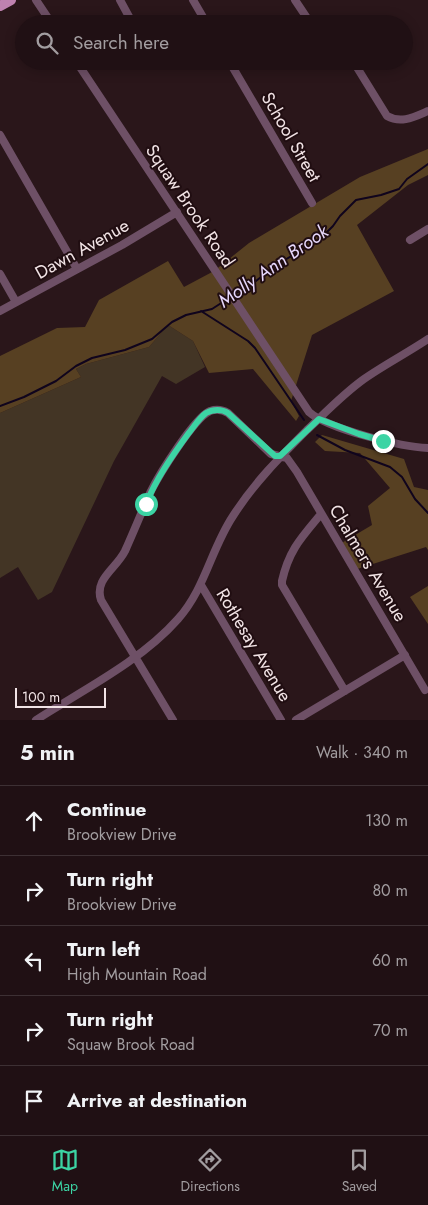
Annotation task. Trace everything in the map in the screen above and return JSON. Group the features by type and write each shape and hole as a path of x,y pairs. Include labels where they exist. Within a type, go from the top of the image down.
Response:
{"main road":[{"path":"0,6 11,0"}],"street":[{"path":"36,0 46,15"},
{"path":"120,0 128,15"},
{"path":"193,0 202,15"},
{"path":"295,0 305,15"},
{"name":"Squaw Brook Road","path":"82,70 309,412 319,419 359,434 412,447 428,448"},
{"name":"School Street","path":"234,70 312,202"},
{"path":"359,70 387,116 398,120 405,120 428,111"},
{"path":"0,135 77,269"},
{"name":"Dawn Avenue","path":"0,311 177,212"},
{"path":"410,240 428,229"},
{"path":"0,274 16,302"},
{"path":"36,720 157,641 189,606 201,585 230,520 256,483 280,456 363,380 428,339"},
{"name":"Chalmers Avenue","path":"135,657 101,600 101,584 105,576 122,557 151,490 179,446 206,414 220,410 228,413 272,454 286,458 297,472 425,690"},
{"path":"322,514 295,545 285,568 282,585 345,691"},
{"name":"Rothesay Avenue","path":"201,585 281,720"},
{"path":"296,720 405,655"},
{"path":"135,657 173,720"}],"shaded area":[{"path":"428,149 428,175 408,185 357,225 394,291 312,335 291,401 299,416 296,421 253,369 209,373 193,341 168,325 149,347 86,364 76,369 81,377 0,413 0,356 57,328 85,327 99,300 168,261 184,287 214,271 249,243 360,177"},
{"path":"168,325 193,341 205,367 176,384 162,376 114,461 52,592 38,600 18,567 0,578 0,413 81,377 76,369 86,364 149,347"},
{"path":"322,435 404,459 414,487 428,490 428,550 426,547 354,570 340,544 372,525 368,506 390,488 360,453 325,451 315,442"},
{"path":"428,586 428,624 410,597"}],"waterway":[{"name":"Molly Ann Brook","path":"233,295 256,281 276,265 322,237 356,200 399,189 407,179 428,164"},
{"name":"Molly Ann Brook","path":"0,406 24,397 56,381 76,366 92,358 125,350 152,339 172,322 186,315 212,309 229,298"},
{"path":"201,311 248,341 255,348 304,420"},
{"path":"317,435 345,450 390,467 402,477 415,499 428,513"}],"route":[{"path":"146,504 151,490 170,459 200,420 210,411 220,410 228,413 275,456 280,456 319,419 383,441"}]}
